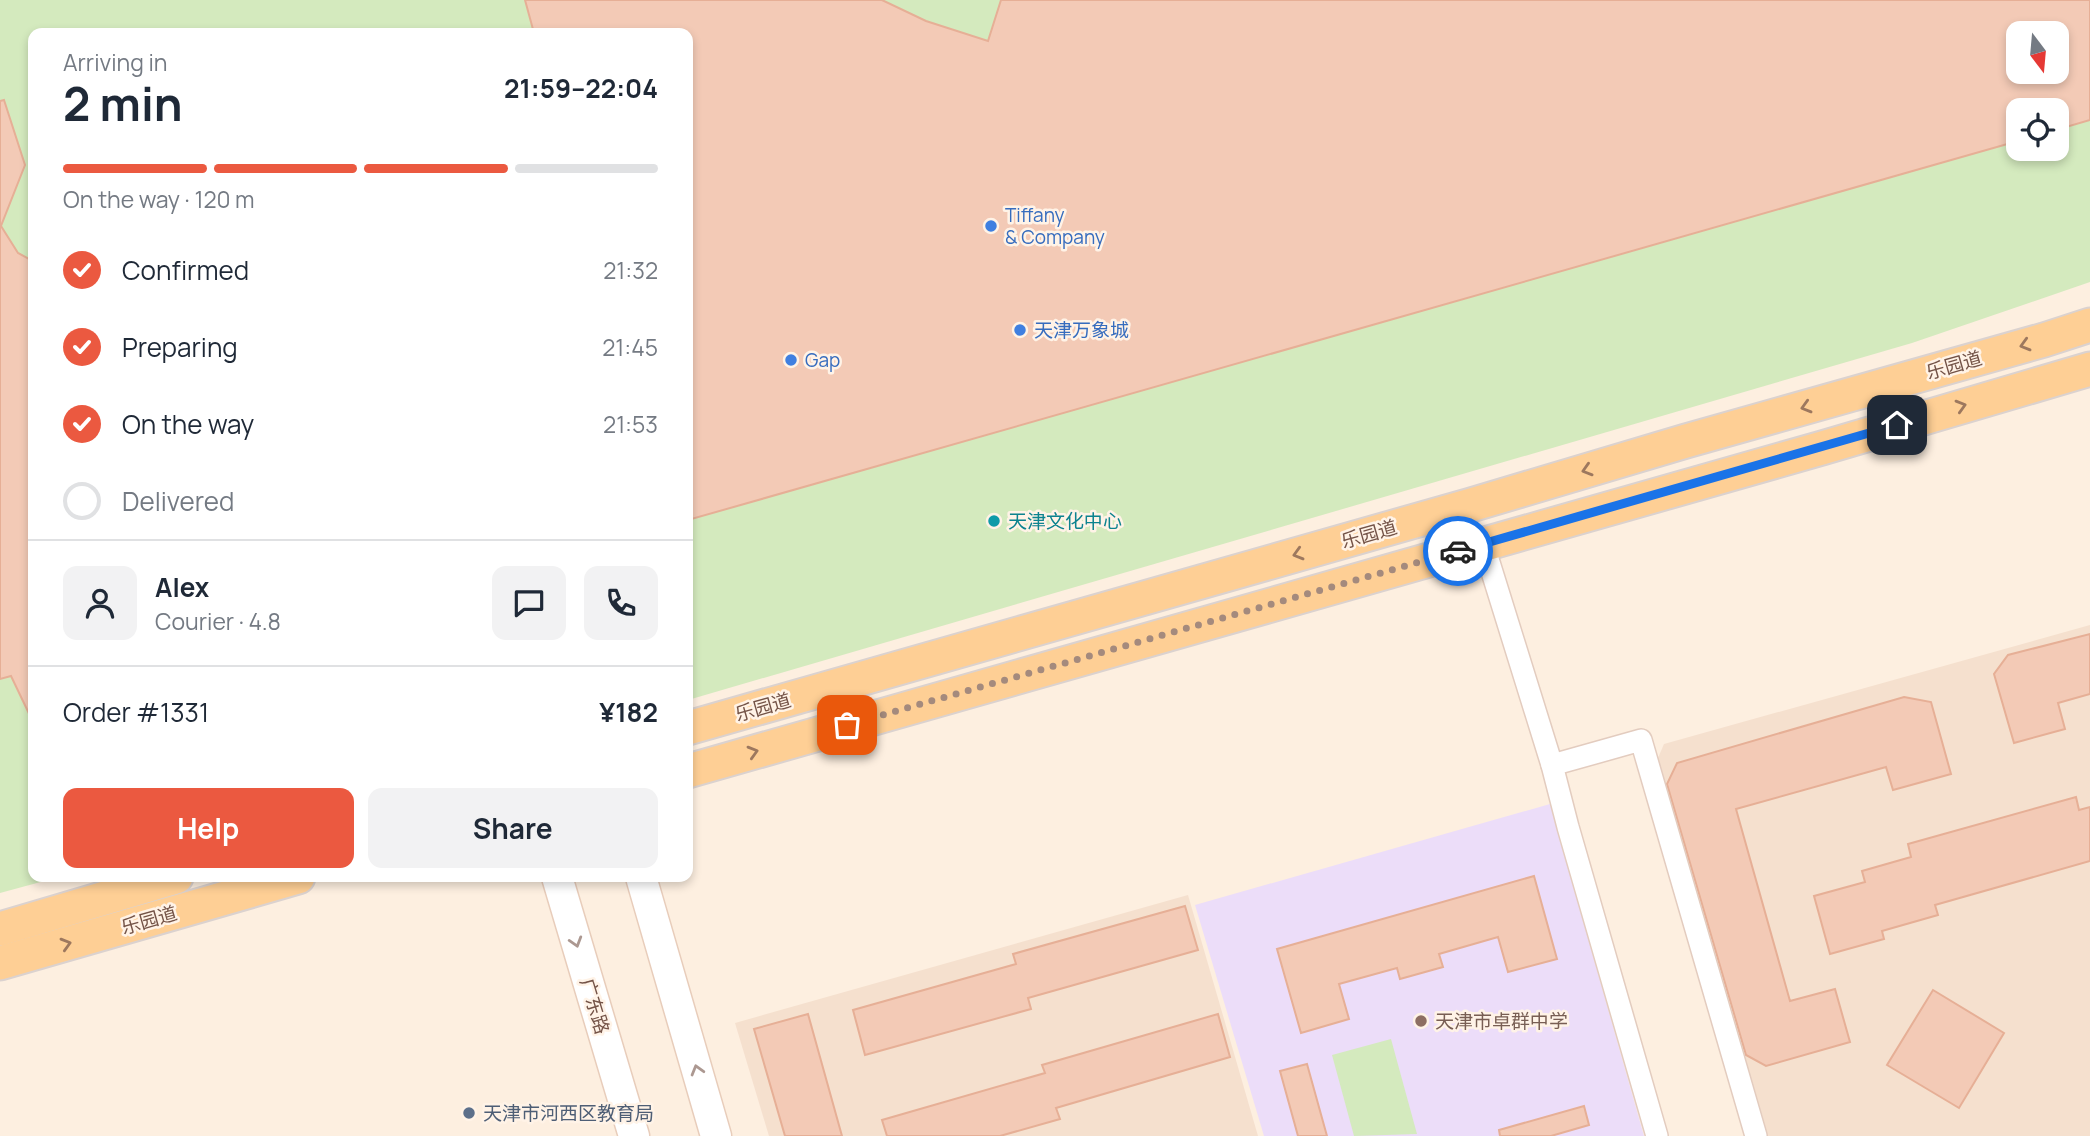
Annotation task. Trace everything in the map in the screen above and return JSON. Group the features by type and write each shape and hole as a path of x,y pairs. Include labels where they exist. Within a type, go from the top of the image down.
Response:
{"main road":[{"name":"乐园道","path":"693,727 2090,325"},
{"name":"乐园道","path":"693,770 2090,369"},
{"path":"1471,505 1483,543"},
{"name":"乐园道","path":"0,929 159,882"},
{"name":"乐园道","path":"0,962 280,882"},
{"name":"广东路","path":"558,882 634,1136"},
{"path":"641,882 716,1136"}],"street":[{"path":"1483,543 1552,765 1657,1136"},
{"path":"1552,765 1641,740 1756,1136"}],"shaded area":[{"path":"2090,625 2090,1136 1764,1136 1660,778 1658,758 1664,744"},
{"name":"天津市卓群中学","path":"1550,804 1644,1136 1264,1136 1195,905"},
{"path":"1188,895 1258,1136 769,1136 735,1023"}],"green space":[{"name":"天津文化中心","path":"0,0 2090,0 2090,282 1912,343 693,699 693,28 28,28 28,882 41,882 0,893"},
{"path":"1391,1039 1417,1134 1354,1136 1332,1055"}],"building":[{"name":"天津万象城","path":"525,0 882,0 926,21 988,41 1001,0 2090,0 2090,120 2069,126 2069,98 2006,98 2006,144 693,519 693,28 533,28"},
{"path":"4,100 25,165 1,226 18,253 28,258 28,712 11,676 0,679 0,101"},
{"path":"2090,634 2090,694 2058,703 2065,729 2014,743 1994,674 2008,655"},
{"path":"1904,697 1931,702 1951,774 1893,790 1886,767 1736,809 1790,1001 1835,989 1850,1042 1766,1066 1746,1055 1667,784 1677,763"},
{"path":"2076,797 2079,810 2090,807 2090,861 1935,905 1938,915 1882,931 1884,939 1830,954 1814,896 1865,882 1862,871 1911,857 1908,844"},
{"path":"1534,876 1557,959 1508,972 1498,937 1439,954 1443,967 1400,979 1397,968 1339,984 1349,1019 1301,1033 1277,949"},
{"path":"1185,906 1198,950 1028,998 1031,1009 865,1055 853,1010 1016,964 1013,954"},
{"path":"1933,990 2004,1033 1959,1108 1887,1065"},
{"path":"808,1014 842,1136 785,1136 754,1029"},
{"path":"1218,1014 1230,1057 1056,1108 1060,1119 1000,1136 887,1136 882,1120 1045,1073 1042,1065"},
{"path":"1307,1064 1327,1136 1298,1136 1280,1071"},
{"path":"1584,1106 1589,1125 1551,1136 1500,1136 1499,1130"}],"way so far":[{"path":"847,725 1458,551"}],"place":[{"name":"Tiffany & Company","path":"991,226"},
{"name":"天津万象城","path":"1020,330"},
{"name":"Gap","path":"791,360"},
{"name":"天津文化中心","path":"994,521"},
{"name":"天津市卓群中学","path":"1421,1021"},
{"name":"天津市河西区教育局","path":"469,1113"}],"route":[{"path":"1458,551 1897,425"}]}
